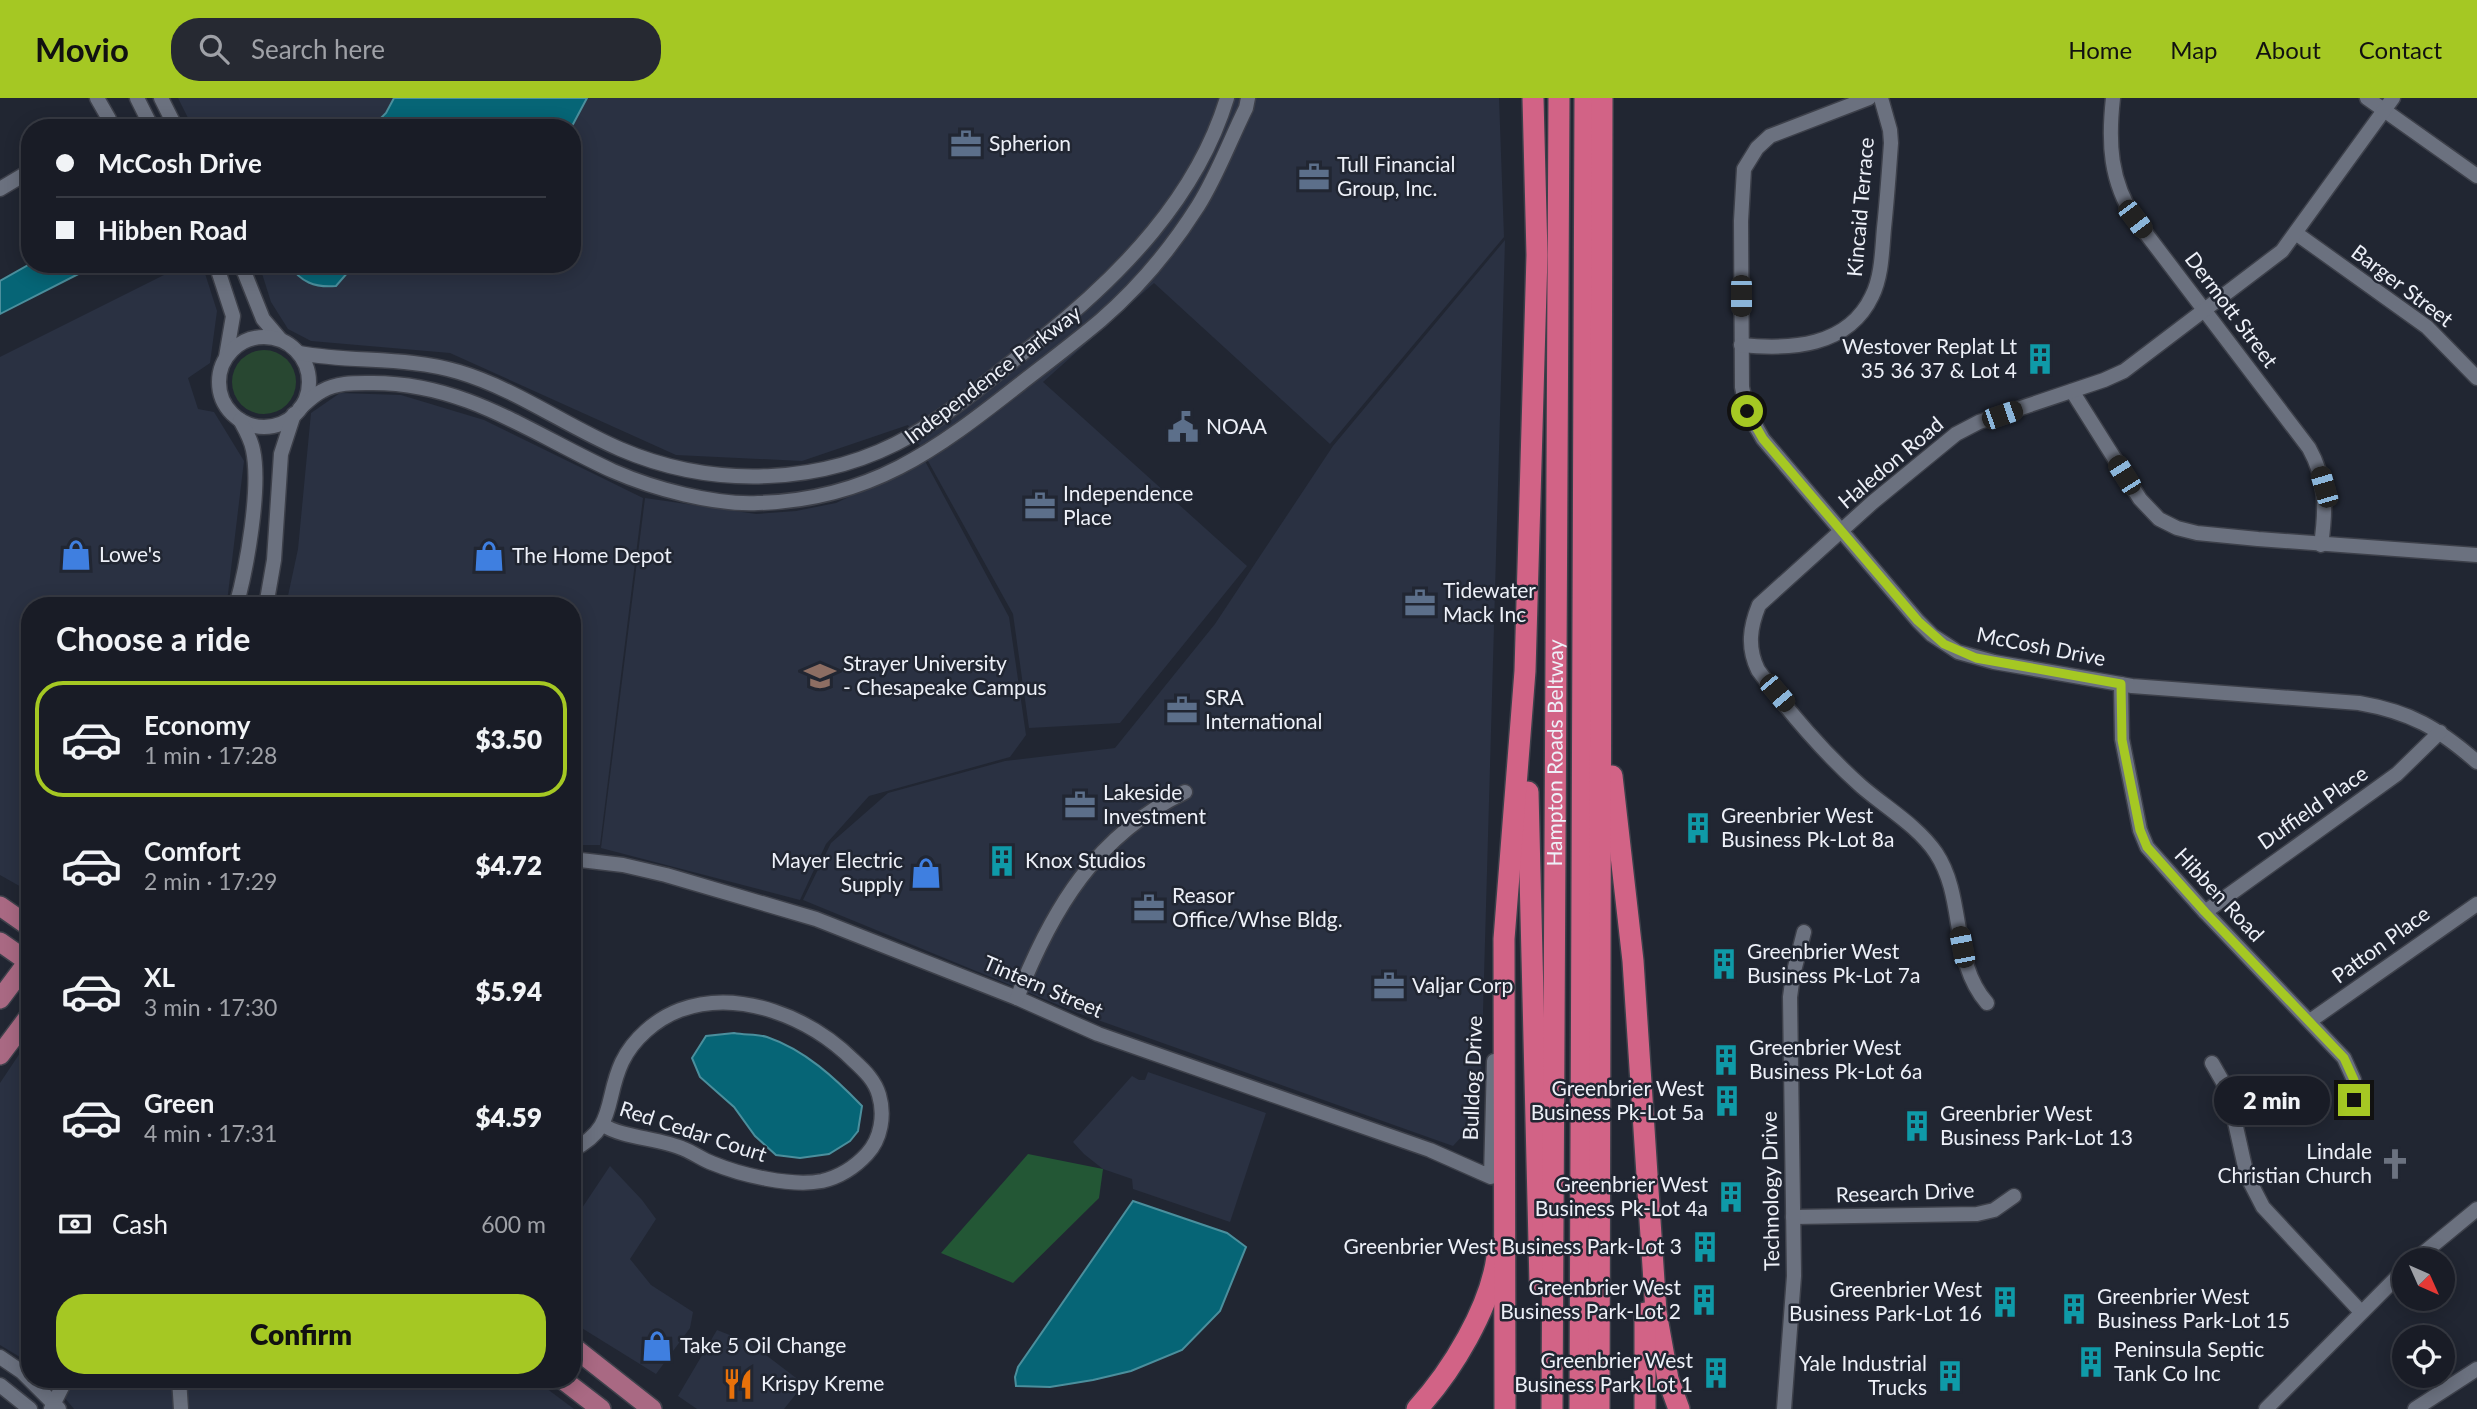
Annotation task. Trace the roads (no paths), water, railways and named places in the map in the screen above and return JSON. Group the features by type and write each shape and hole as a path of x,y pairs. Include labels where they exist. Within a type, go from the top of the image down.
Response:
{"highway":[{"path":"1417,1409 1458,1353 1495,1272 1504,939 1525,671 1537,255 1533,98"},
{"name":"Hampton Roads Beltway","path":"1552,1409 1559,98"},
{"path":"1562,1409 1565,98"},
{"path":"1580,1409 1585,98"},
{"path":"1600,1409 1602,98"},
{"path":"1525,671 1544,1409"},
{"path":"1601,673 1633,961 1644,1155 1659,1336 1668,1379 1679,1409"},
{"path":"1644,1155 1645,1409"},
{"path":"1498,1183 1505,1409"}],"main road":[{"path":"0,906 21,921"},
{"path":"0,942 21,956"},
{"path":"0,999 21,971"},
{"path":"4,1050 21,1027"},
{"path":"4,1050 21,1038"},
{"path":"581,1353 651,1409"},
{"path":"581,1370 618,1399 651,1409"},
{"path":"574,1388 601,1409"}],"street":[{"path":"97,98 109,119"},
{"path":"137,98 148,119"},
{"path":"161,98 172,119"},
{"name":"Independence Parkway","path":"299,353 329,359 418,362 461,372 498,387 621,449 666,465 693,471 767,476 808,472 847,463 909,437 937,419 1076,310 1111,279 1146,241 1178,198 1211,137 1227,98"},
{"name":"Independence Parkway","path":"297,411 321,391 340,384 393,383 441,390 483,405 615,471 680,493 757,504 833,493 869,482 921,457 977,418 1102,319 1130,292 1198,205 1246,108 1248,98"},
{"name":"McCosh Drive","path":"1869,98 1778,132 1762,142 1744,169 1742,387 1744,402 1756,430 1918,621 1944,644 1976,658 2121,684 2360,703 2391,708 2440,732 2477,762"},
{"name":"Kincaid Terrace","path":"1741,345 1789,346 1821,341 1838,334 1851,324 1873,295 1880,269 1891,143 1881,98"},
{"name":"Dermott Street","path":"2113,98 2110,148 2114,176 2120,193 2135,219 2316,460 2326,512 2321,544"},
{"path":"2367,98 2389,104 2477,176"},
{"name":"Haledon Road","path":"1987,1003 1978,993 1967,970 1948,880 1937,855 1927,841 1860,785 1833,758 1762,676 1754,661 1751,633 1759,605 1794,571 1956,434 1979,422 2124,371 2282,251 2297,234 2389,104"},
{"path":"0,188 21,176"},
{"name":"Barger Street","path":"2297,234 2427,327 2477,378"},
{"path":"219,273 233,316 220,373 220,389 227,407 240,420 253,450 254,476 246,560 238,597"},
{"path":"244,273 262,319 281,340 299,353 305,363 308,386 281,454 274,560 268,597"},
{"path":"225,358 232,350 250,339 271,337 281,340"},
{"path":"2072,391 2140,499 2160,519 2177,528 2197,533 2477,555"},
{"path":"240,420 268,426 282,423 297,411"},
{"name":"Hibben Road","path":"2121,684 2122,740 2140,830 2155,858 2344,1058 2354,1080 2354,1100"},
{"name":"Duffield Place","path":"2205,912 2397,774 2440,732"},
{"path":"1017,998 1041,939 1081,876 1129,828 1161,804 1185,792"},
{"name":"Tintern Street","path":"581,860 634,867 783,909 1017,998 1098,1034 1430,1150 1498,1183"},
{"name":"Patton Place","path":"2311,1021 2477,904"},
{"name":"Technology Drive","path":"1784,1409 1794,1276 1790,997 1804,932"},
{"name":"Bulldog Drive","path":"1496,981 1498,1183"},
{"name":"Red Cedar Court","path":"581,1145 594,1137 603,1125 621,1063 646,1031 662,1018 701,1004 750,1006 775,1012 822,1034 842,1049 872,1079 882,1108 877,1138 862,1158 839,1175 821,1181 803,1182 734,1171 710,1163 686,1149 660,1140 616,1131 603,1125"},
{"path":"2212,1063 2228,1091 2246,1175 2263,1207 2361,1312"},
{"name":"Research Drive","path":"1793,1217 1977,1214 1994,1210 2014,1196"},
{"path":"2430,1248 2477,1209"},
{"path":"2266,1409 2392,1282"},
{"path":"0,1357 21,1371"},
{"path":"2415,1409 2477,1369"},
{"path":"0,1385 30,1409"},
{"path":"37,1388 54,1407 62,1388"},
{"path":"180,1388 181,1409"}],"water":[{"path":"394,98 587,98 576,119 380,119"},
{"path":"21,269 21,273 80,273 0,314 0,281"},
{"path":"296,273 347,273 336,286 315,285"},
{"path":"734,1033 763,1036 794,1049 841,1085 862,1106 858,1131 850,1141 829,1154 800,1158 776,1155 755,1136 734,1107 700,1077 692,1058 706,1036"},
{"path":"1133,1201 1227,1233 1246,1247 1220,1311 1182,1350 1131,1371 1050,1387 1016,1386 1018,1367"}],"place":[{"name":"Spherion","path":"966,144"},
{"name":"Tull Financial Group, Inc.","path":"1314,177"},
{"name":"Westover Replat Lt 35 36 37 & Lot 4","path":"2040,359"},
{"name":"NOAA","path":"1183,427"},
{"name":"Independence Place","path":"1040,506"},
{"name":"Lowe's","path":"76,555"},
{"name":"The Home Depot","path":"489,556"},
{"name":"Tidewater Mack Inc","path":"1420,603"},
{"name":"Strayer University - Chesapeake Campus","path":"820,676"},
{"name":"SRA International","path":"1182,710"},
{"name":"Lakeside Investment","path":"1080,805"},
{"name":"Greenbrier West Business Pk-Lot 8a","path":"1698,828"},
{"name":"Knox Studios","path":"1002,861"},
{"name":"Mayer Electric Supply","path":"926,873"},
{"name":"Reasor Office/Whse Bldg.","path":"1149,908"},
{"name":"Greenbrier West Business Pk-Lot 7a","path":"1724,964"},
{"name":"Valjar Corp","path":"1389,986"},
{"name":"Greenbrier West Business Pk-Lot 6a","path":"1726,1060"},
{"name":"Greenbrier West Business Pk-Lot 5a","path":"1727,1101"},
{"name":"Greenbrier West Business Park-Lot 13","path":"1917,1126"},
{"name":"Lindale Christian Church","path":"2395,1164"},
{"name":"Greenbrier West Business Pk-Lot 4a","path":"1731,1197"},
{"name":"Greenbrier West Business Park-Lot 3","path":"1705,1247"},
{"name":"Greenbrier West Business Park-Lot 2","path":"1704,1300"},
{"name":"Greenbrier West Business Park-Lot 16","path":"2005,1302"},
{"name":"Greenbrier West Business Park-Lot 15","path":"2074,1309"},
{"name":"Take 5 Oil Change","path":"657,1346"},
{"name":"Peninsula Septic Tank Co Inc","path":"2091,1362"},
{"name":"Greenbrier West Business Park Lot 1","path":"1716,1373"},
{"name":"Yale Industrial Trucks","path":"1950,1376"},
{"name":"Krispy Kreme","path":"738,1384"}]}
